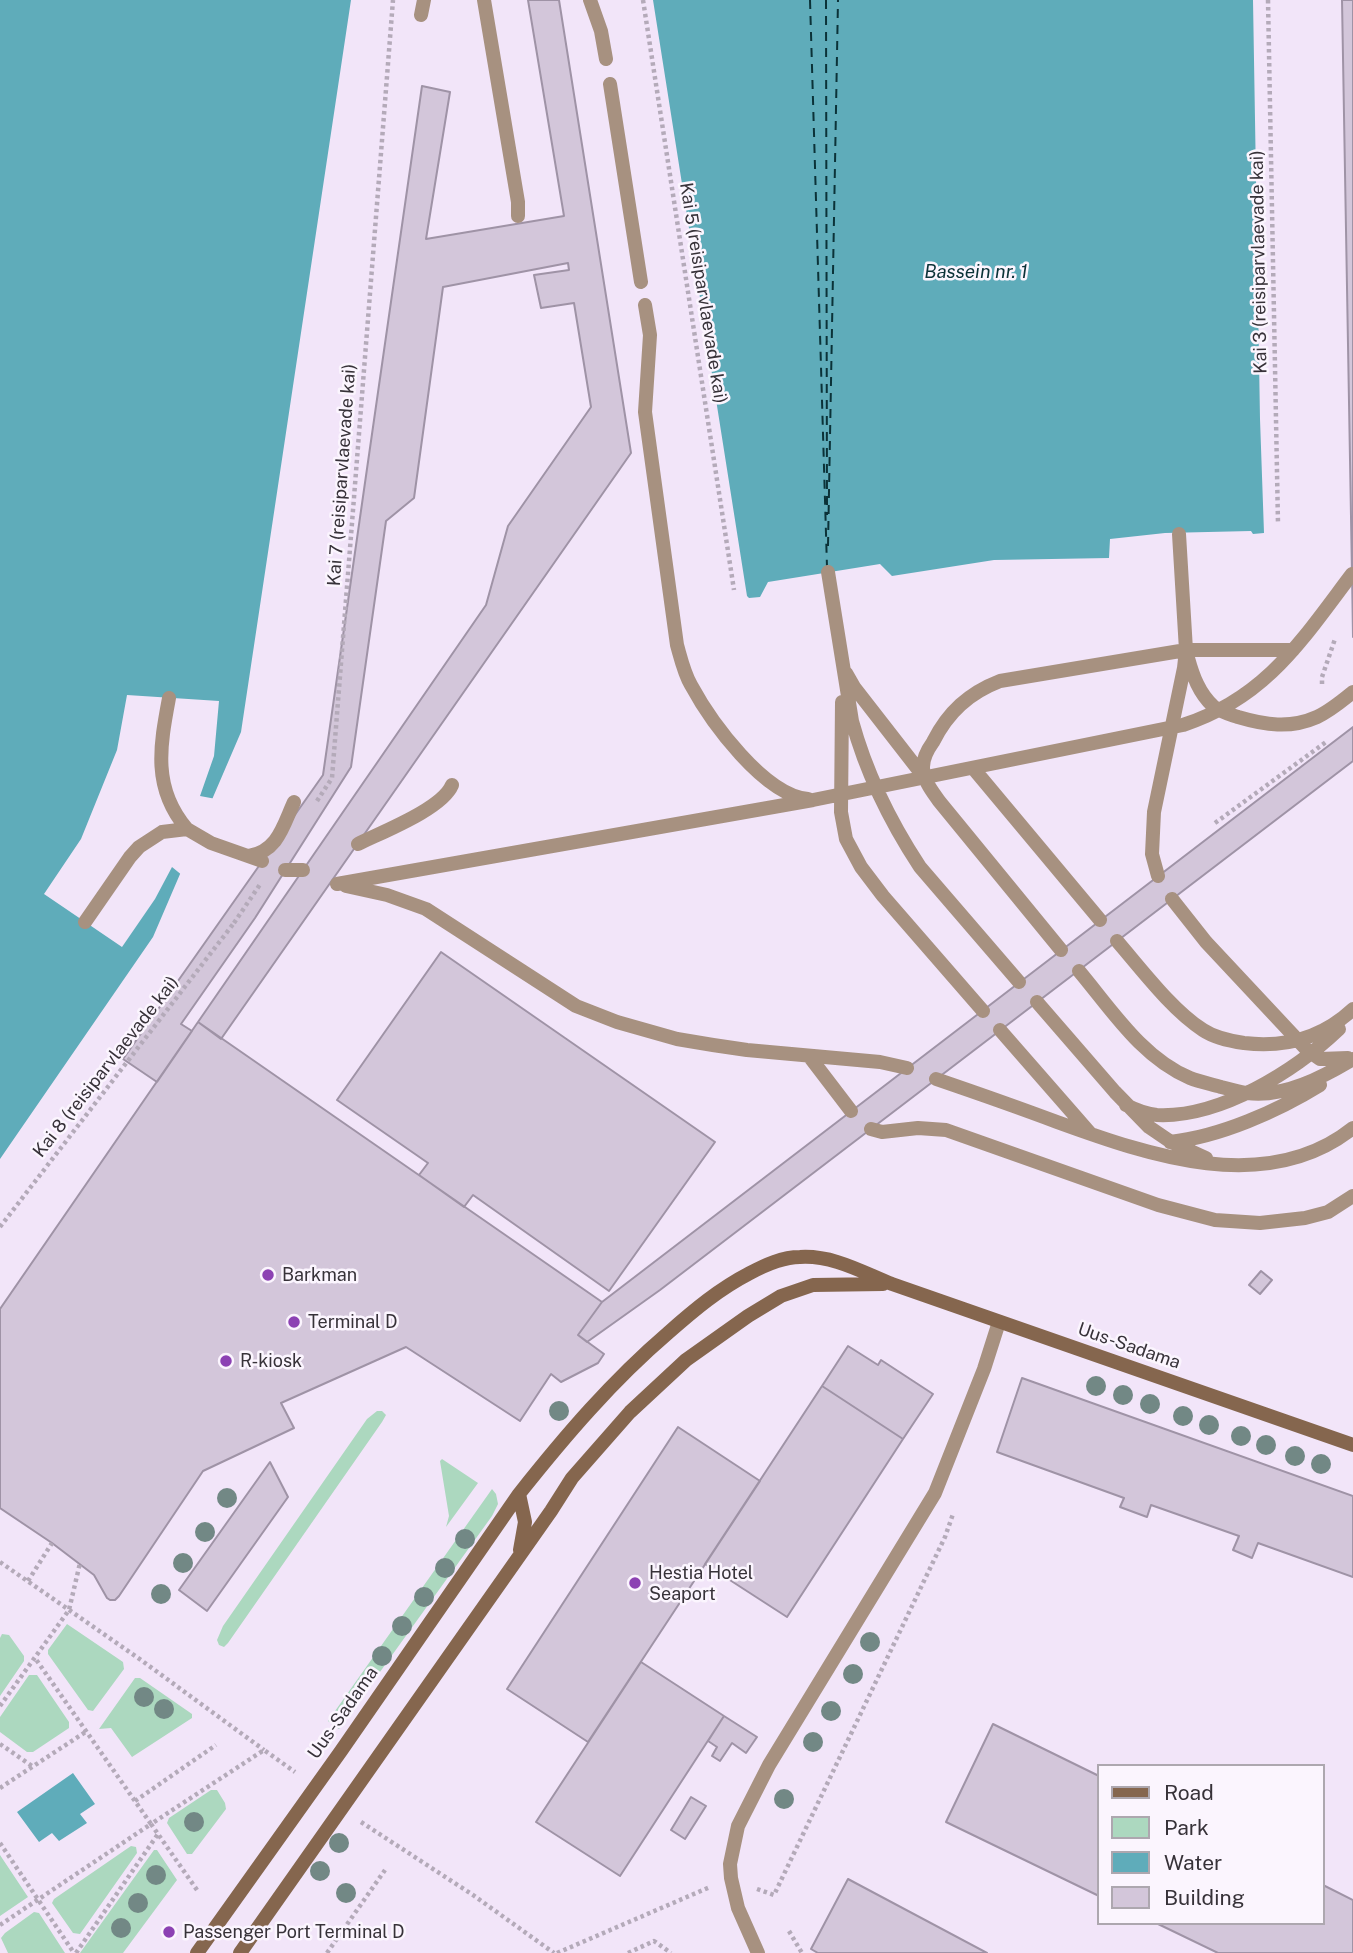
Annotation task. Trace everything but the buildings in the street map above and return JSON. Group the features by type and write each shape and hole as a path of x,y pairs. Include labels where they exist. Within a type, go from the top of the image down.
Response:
{"street":[{"path":"421,15 424,0"},
{"path":"484,0 518,202 518,216"},
{"path":"590,0 601,31 606,60"},
{"path":"601,31 602,0"},
{"path":"610,83 641,282"},
{"path":"645,304 650,335 645,412 677,645 684,670 702,703 750,766 764,779 787,793 813,800"},
{"path":"1158,876 1152,854 1154,812 1186,650 1179,534"},
{"path":"907,1068 880,1062 747,1050 677,1038 595,1015 559,996 426,909 387,895 334,883 813,800 1172,729 1220,711 1259,685 1293,650 1352,574"},
{"path":"983,1010 883,896 846,839 841,794 842,666 829,579 852,721 879,793 920,867 1020,982"},
{"path":"1186,650 1193,677 1203,696 1220,711 1272,726 1288,725 1318,716 1353,692"},
{"path":"925,778 923,767 926,754 949,715 962,702 1000,681 1186,650 1293,650"},
{"path":"842,666 925,778 939,802 1061,950"},
{"path":"169,698 161,748 161,774 176,817 187,829 211,843 250,857 258,855 269,848 278,837 293,802"},
{"path":"973,768 1100,920"},
{"path":"358,844 431,807 443,799 452,785"},
{"path":"85,922 139,847 162,832 187,829"},
{"path":"1172,899 1206,942 1310,1054 1320,1059 1353,1058"},
{"path":"1117,941 1185,1017 1206,1032 1231,1042 1280,1045 1298,1041 1323,1032 1353,1010"},
{"path":"1079,971 1133,1037 1156,1057 1191,1079 1246,1093 1262,1094 1302,1084 1329,1073 1353,1058"},
{"path":"1037,1002 1126,1105 1149,1127 1171,1142 1208,1159 1231,1165"},
{"path":"1126,1105 1156,1115 1177,1115 1246,1093 1310,1054 1344,1024 1353,1010"},
{"path":"1000,1030 1091,1134"},
{"path":"809,1056 851,1111"},
{"path":"1127,1146 1171,1142 1220,1130 1258,1116 1308,1092 1353,1058"},
{"path":"936,1079 1127,1146 1205,1164 1231,1165 1275,1161 1303,1155 1328,1145 1353,1128"},
{"path":"871,1129 882,1132 918,1128 946,1130 1158,1205 1215,1220 1260,1223 1305,1218 1328,1212 1353,1196"},
{"name":"Uus-Sadama","path":"197,1953 519,1494 578,1422 648,1350 706,1299 769,1263 797,1256 825,1257 999,1322 1353,1445"},
{"name":"Uus-Sadama","path":"240,1953 572,1478 630,1412 686,1360 748,1315 781,1296 813,1285 892,1283"},
{"path":"758,1953 738,1908 731,1878 730,1864 738,1826 769,1765 935,1493 984,1369 999,1322"},
{"name":"Uus-Sadama","path":"519,1494 525,1522 519,1555"}],"path":[{"name":"Kai 7 (reisiparvlaevade kai)","path":"310,811 332,778 393,0"},
{"name":"Kai 5 (reisiparvlaevade kai)","path":"643,0 734,590"},
{"name":"Kai 3 (reisiparvlaevade kai)","path":"1268,0 1278,524"},
{"name":"Kai 8 (reisiparvlaevade kai)","path":"0,1227 234,923 264,879"},
{"path":"774,1895 945,1537 954,1511"},
{"path":"28,1581 52,1543"},
{"path":"0,1562 288,1767"},
{"path":"0,1706 69,1609 80,1563"},
{"path":"35,1658 197,1890"},
{"path":"0,1788 86,1731"},
{"path":"0,1744 32,1766"},
{"path":"135,1801 216,1745"},
{"path":"0,1925 264,1750"},
{"path":"373,1830 556,1953 731,1878"},
{"path":"0,1843 75,1953 158,1833"},
{"path":"327,1953 384,1870"},
{"path":"789,1931 802,1953"},
{"path":"628,1953 654,1941 671,1953"}],"green space":[{"path":"377,1411 386,1415 382,1422 228,1643 224,1647 219,1645 217,1640 223,1626 367,1419"},
{"path":"442,1459 478,1483 446,1527 449,1516 440,1461"},
{"path":"492,1489 498,1504 492,1516 339,1729 328,1721"},
{"path":"67,1624 123,1662 124,1669 93,1711 88,1710 48,1654 48,1650"},
{"path":"2,1634 9,1635 24,1656 24,1661 0,1696 0,1638"},
{"path":"29,1675 37,1675 69,1722 69,1728 33,1752 27,1752 0,1732 0,1717"},
{"path":"135,1678 140,1678 192,1714 192,1718 132,1757 111,1728 99,1729"},
{"path":"211,1790 217,1790 226,1809 192,1854 187,1854 167,1823 169,1818"},
{"path":"131,1846 136,1847 137,1853 80,1934 73,1933 52,1903 54,1899"},
{"path":"154,1850 157,1850 177,1880 123,1953 80,1953"},
{"path":"0,1855 28,1897 0,1916"},
{"path":"34,1912 39,1913 65,1953 8,1953 1,1938"}],"water":[{"path":"0,0 351,0 241,732 153,937 0,1159"},
{"name":"Bassein nr. 1","path":"653,0 1253,0 1264,533 1165,533 1110,539 1109,558 994,560 892,576 880,564 768,582 760,597 749,598"},
{"path":"73,1773 95,1804 80,1814 87,1823 59,1841 52,1833 39,1842 17,1812"}],"pier":[{"path":"127,695 219,701 214,756 200,796 216,799 183,876 172,867 155,899 122,947 44,894 81,839 117,750"}],"ferry route":[{"path":"810,0 827,567"},
{"path":"826,0 827,515"},
{"path":"828,546 838,0"}],"place":[{"name":"Barkman","path":"268,1275"},
{"name":"Terminal D","path":"294,1322"},
{"name":"R-kiosk","path":"226,1361"},
{"name":"Hestia Hotel Seaport","path":"635,1583"},
{"name":"Passenger Port Terminal D","path":"169,1932"}]}
